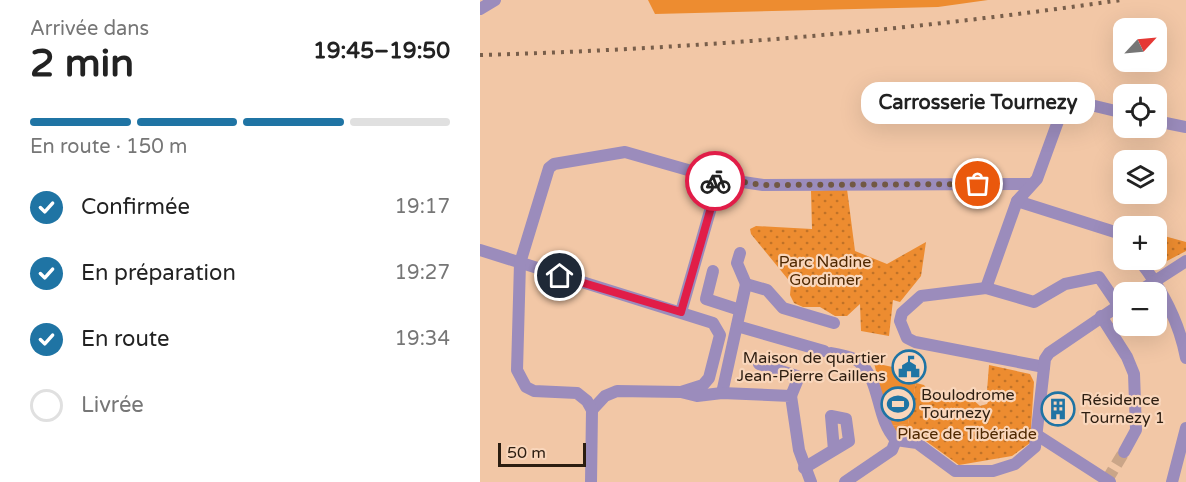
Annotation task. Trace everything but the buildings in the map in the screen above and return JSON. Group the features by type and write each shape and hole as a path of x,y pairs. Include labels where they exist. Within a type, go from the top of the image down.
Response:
{"street":[{"path":"480,9 495,0"},
{"path":"986,288 1017,201 1030,184 1037,180 1065,102 1074,101 1113,110"},
{"path":"1167,124 1186,128"},
{"path":"591,482 592,410 587,401 577,393 534,391 520,380 517,370 520,262 549,168 554,164 625,152 716,178 763,185 1030,184"},
{"path":"681,312 712,204 716,178"},
{"path":"1017,201 1113,231"},
{"path":"480,250 713,323 720,335 709,378 704,385 681,392"},
{"path":"722,393 746,284 737,263 740,253"},
{"path":"1146,270 1154,282 1186,261"},
{"path":"713,271 706,299 740,310"},
{"path":"1044,367 915,342 908,338 900,321 902,313 921,296 986,288 1034,302 1065,284 1099,277 1113,294"},
{"path":"746,284 767,290 783,308 834,323"},
{"path":"1167,302 1181,336 1186,358"},
{"path":"737,326 856,360 871,377 888,431 896,440 917,443 955,471 993,471 1015,464 1035,447 1045,358 1054,347 1113,309"},
{"path":"1101,316 1127,357 1134,374 1136,430 1124,452"},
{"path":"759,364 797,376 798,379 791,396 799,450 811,482"},
{"path":"592,410 604,396 617,391 681,392 703,396 722,393 791,396"},
{"path":"1172,482 1186,428"},
{"path":"1037,435 1110,482"},
{"path":"845,482 892,450 896,440"},
{"path":"804,468 834,450"}],"green space":[{"path":"648,0 988,0 938,7 655,14"},
{"name":"Parc Nadine Gordimer","path":"847,189 855,251 887,264 926,242 921,276 900,302 893,300 889,336 861,331 860,304 847,316 835,316 820,307 803,307 794,303 790,295 791,283 751,234 750,229 756,226 812,229 811,191"},
{"path":"1167,237 1186,242 1186,251 1167,261"},
{"name":"Boulodrome Tournezy","path":"874,363 911,371 909,381 916,383 908,424 890,426"},
{"name":"Place de Tibériade","path":"989,365 1030,374 1034,382 1030,443 1012,456 959,465 923,439 899,435 890,426 908,424 916,383 924,385 928,390 971,398 980,406 987,404 990,398 987,391"}],"tunnel":[{"path":"1107,480 1124,452"}],"railway":[{"path":"480,55 641,48 801,37 961,21 1121,0"}],"way so far":[{"path":"715,181 716,178 763,185 978,184"}],"place":[{"name":"Carrosserie Tournezy","path":"978,184"},
{"name":"Maison de quartier Jean-Pierre Caillens","path":"909,367"},
{"name":"Boulodrome Tournezy","path":"898,404"},
{"name":"Résidence Tournezy 1","path":"1058,409"}],"route":[{"path":"560,276 681,312 712,204 715,181"}]}
